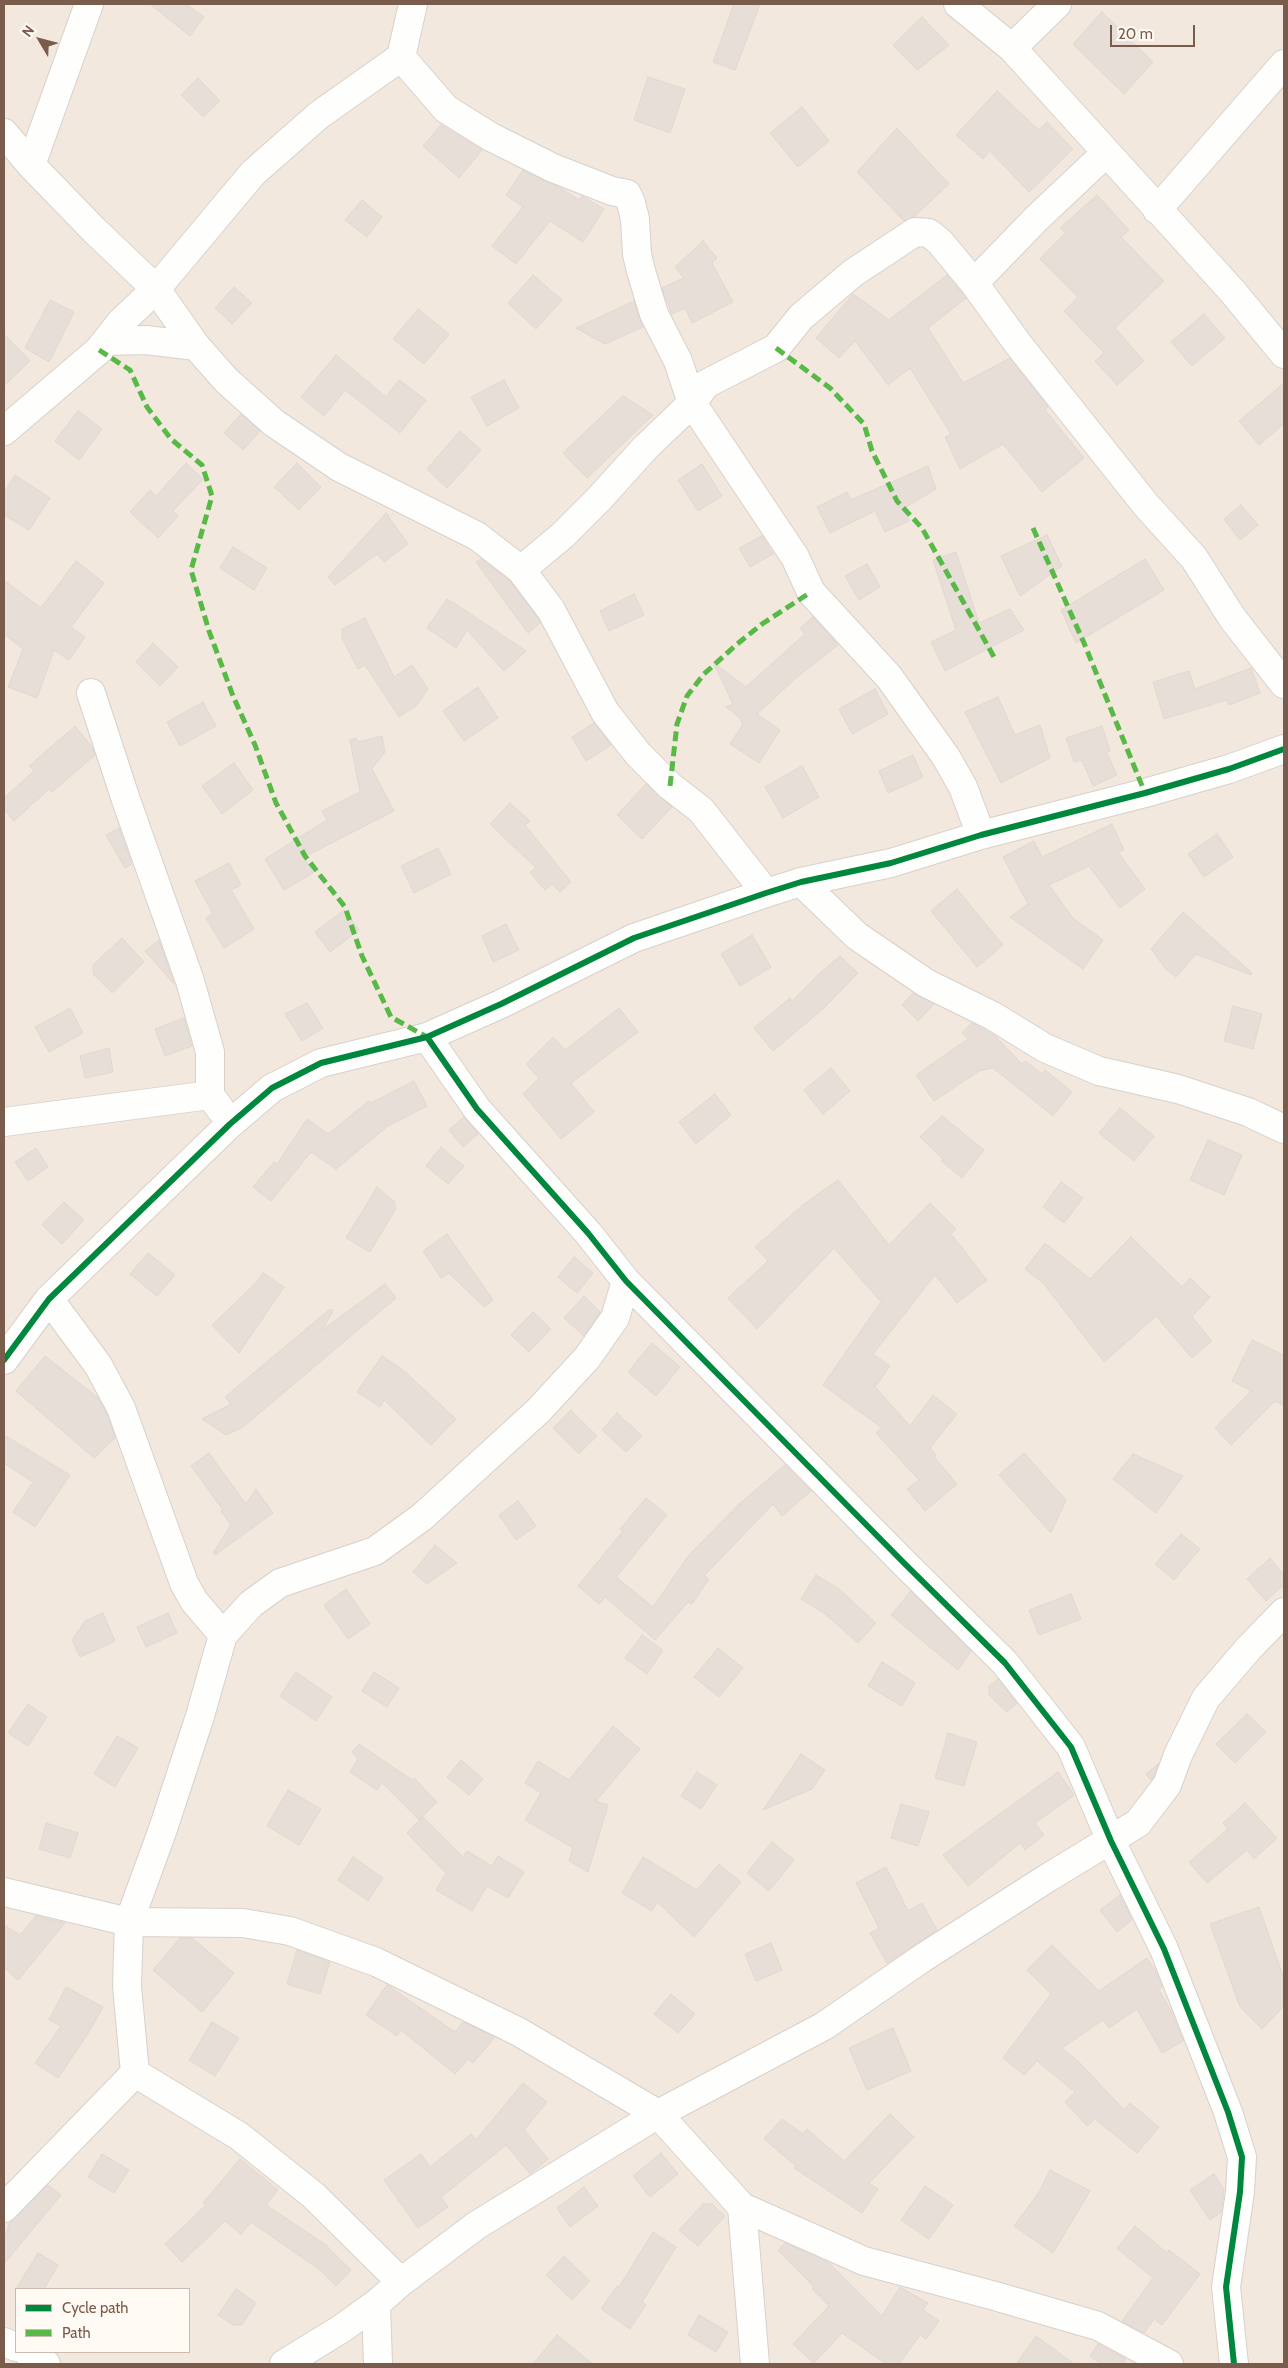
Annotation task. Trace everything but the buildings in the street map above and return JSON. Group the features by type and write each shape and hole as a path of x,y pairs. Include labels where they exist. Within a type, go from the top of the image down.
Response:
{"street":[{"path":"31,164 89,4"},
{"path":"4,431 99,350 121,322 156,288 253,173 319,115 401,58 413,4"},
{"path":"958,4 1012,48 1233,292 1284,354"},
{"path":"1012,48 1057,4"},
{"path":"401,58 446,109 491,137 553,168 612,191 627,194 634,219 637,254 654,314 678,361 692,403 795,557 811,592 889,677 946,757 963,787 981,835"},
{"path":"1157,210 1284,64"},
{"path":"4,133 94,230 156,288 196,346 227,381 274,423 339,467 477,536 521,570 551,610 605,712 638,754 670,786 701,810 766,893"},
{"path":"974,283 1037,218 1106,153"},
{"path":"521,570 569,529 645,448 692,403 706,384 776,348 801,317 845,279 916,232 929,233 940,242 974,283 1018,344 1146,505 1194,558 1233,619 1284,684"},
{"path":"106,341 146,340 196,346"},
{"path":"91,693 126,800 190,981 210,1052 210,1095 230,1124"},
{"path":"4,1360 49,1299 230,1124 272,1088 321,1063 427,1037 501,1004 634,938 766,893 801,882 891,863 981,835 1201,777 1284,749"},
{"path":"801,882 857,936 926,983 993,1016 1046,1048 1099,1071 1178,1089 1248,1112 1284,1129"},
{"path":"427,1037 477,1109 588,1233 626,1281 1005,1663 1071,1747 1111,1841 1164,1949 1228,2112 1242,2157 1240,2192 1226,2287 1234,2364"},
{"path":"4,1122 210,1095"},
{"path":"4,2208 135,2073 127,1986 129,1922 200,1716 223,1635 251,1604 280,1584 375,1552 422,1517 538,1411 587,1358 615,1318 626,1281"},
{"path":"49,1299 98,1365 122,1408 184,1583 194,1601 223,1635"},
{"path":"284,2364 341,2329 376,2304 401,2282 477,2225 658,2114 824,2026 924,1957 1138,1823 1167,1785 1178,1755 1206,1698 1249,1648 1284,1612"},
{"path":"4,1892 129,1922 243,1923 290,1931 376,1962 518,2032 658,2114 742,2207 864,2261 1098,2326 1169,2364"},
{"path":"135,2073 239,2136 313,2195 401,2282"},
{"path":"742,2207 755,2364"},
{"path":"376,2304 378,2364"},
{"path":"29,2353 46,2364"}],"shaded area":[{"path":"4,4 1284,4 1284,2364 4,2364"}],"marked path":[{"path":"776,348 830,388 864,424 872,451 897,501 922,528 994,657"},
{"path":"99,350 130,370 147,407 171,439 202,465 212,496 191,570 209,631 233,696 255,745 276,803 305,856 345,907 362,956 391,1017 427,1037"},
{"path":"1033,528 1084,643 1145,793"},
{"path":"670,786 677,724 687,696 704,674 736,645 762,624 811,592"}],"cycle path":[{"path":"4,1360 49,1299 230,1124 272,1088 321,1063 427,1037 501,1004 634,938 766,893 801,882 891,863 981,835 1145,793 1229,769 1284,749"},
{"path":"427,1037 477,1109 588,1233 626,1281 1005,1663 1071,1747 1111,1841 1164,1949 1228,2112 1242,2157 1240,2192 1226,2287 1234,2364"}]}
